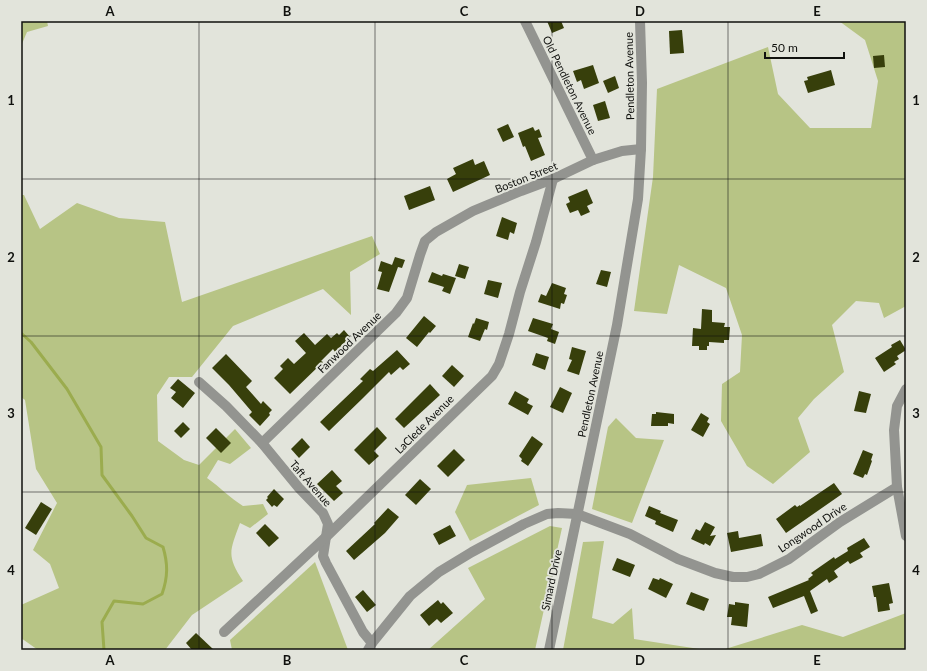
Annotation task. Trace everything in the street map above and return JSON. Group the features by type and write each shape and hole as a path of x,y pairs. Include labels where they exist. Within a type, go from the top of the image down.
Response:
{"street":[{"name":"Old Pendleton Avenue","path":"525,21 593,160"},
{"name":"Pendleton Avenue","path":"577,514 618,318 638,199 641,149 642,83 640,21"},
{"name":"Boston Street","path":"426,241 436,232 473,211 521,191 553,180 593,160 622,151 641,149"},
{"name":"LaClede Avenue","path":"224,632 327,536 492,376 499,364 553,180"},
{"name":"Fanwood Avenue","path":"262,444 396,313 407,298 420,255 426,241"},
{"name":"Taft Avenue","path":"199,382 226,406 262,444 299,488 323,513 328,524 323,556 370,646"},
{"path":"906,389 897,406 894,430 897,487 906,536"},
{"name":"Longwood Drive","path":"577,514 630,534 678,559 715,573 733,577 747,577 759,574 789,559 840,522 897,487"},
{"path":"370,646 410,596 439,572 524,524 547,514 577,514"},
{"name":"Simard Drive","path":"549,650 577,514"}],"green space":[{"path":"21,21 47,21 48,26 27,32 21,46"},
{"path":"839,21 906,21 906,306 884,318 879,303 856,301 832,325 844,372 814,399 798,418 810,452 773,484 747,466 721,421 722,384 740,372 742,335 726,288 679,265 667,314 634,311 653,177 657,89 768,47 778,94 810,128 871,128 878,81 865,40"},
{"path":"21,195 24,195 40,229 77,203 119,218 165,222 182,302 372,236 380,254 350,272 351,315 323,289 233,326 192,377 169,377 157,395 158,441 184,460 199,465 235,429 251,448 230,464 218,460 207,478 243,506 263,504 268,514 250,528 240,523 231,553 234,565 243,581 192,615 165,650 38,650 21,638 21,605 59,588 50,564 33,550 57,503 36,469 25,400 21,397"},
{"path":"616,418 636,438 664,440 632,523 592,509 608,427"},
{"path":"531,478 539,505 470,541 455,512 467,485"},
{"path":"550,526 562,528 535,650 428,650 485,599 468,568"},
{"path":"604,541 592,618 613,624 632,608 634,639 706,650 563,650 583,542"},
{"path":"315,562 348,650 232,650 230,640"},
{"path":"906,613 906,650 722,650 802,625 843,637"}],"building":[{"path":"547,21 561,21 564,28 552,33"},
{"path":"682,30 684,53 670,54 669,31"},
{"path":"884,55 885,67 874,68 873,56"},
{"path":"593,65 599,83 584,89 581,80 577,82 573,71"},
{"path":"831,70 835,85 808,93 804,81 808,80 807,77"},
{"path":"615,76 619,88 608,93 603,81"},
{"path":"605,101 610,118 598,121 593,105"},
{"path":"508,124 514,137 503,142 497,129"},
{"path":"533,127 535,131 539,129 542,137 538,138 545,155 531,161 525,146 523,147 518,133"},
{"path":"473,159 475,165 484,161 490,175 453,192 447,179 456,174 453,168"},
{"path":"430,186 435,200 409,210 404,196"},
{"path":"587,189 593,203 587,206 590,212 581,216 578,210 570,213 566,204 570,202 568,197"},
{"path":"502,217 517,223 514,234 510,232 508,240 496,236"},
{"path":"395,257 405,260 402,268 398,267 389,292 377,289 382,272 378,271 381,261 392,265"},
{"path":"459,264 469,267 465,279 455,276"},
{"path":"601,270 611,272 607,287 596,284"},
{"path":"432,272 442,276 443,274 456,278 450,294 442,291 444,287 428,282"},
{"path":"488,280 502,283 498,298 484,294"},
{"path":"552,283 566,288 564,294 567,295 564,304 561,303 560,309 538,302 541,294 546,296"},
{"path":"702,309 712,310 712,322 725,323 724,327 730,327 729,340 724,340 724,343 709,342 707,350 699,350 699,346 692,346 693,328 701,329"},
{"path":"424,316 436,326 417,347 406,338"},
{"path":"476,318 489,322 487,330 485,329 480,341 468,337"},
{"path":"533,318 553,324 551,329 559,332 555,344 547,341 548,338 528,331"},
{"path":"344,330 350,337 335,352 333,349 321,361 323,362 290,394 274,378 283,369 280,366 288,358 294,364 306,353 295,341 304,333 315,345 327,334 331,338 337,333 339,335"},
{"path":"900,340 906,350 897,356 899,359 894,362 896,364 884,372 875,358 892,347 891,345"},
{"path":"572,347 586,351 579,375 567,371 572,360 569,359"},
{"path":"397,350 410,364 403,370 400,367 391,375 389,372 329,431 320,422 363,381 360,379 370,369 373,371"},
{"path":"536,353 549,357 545,370 532,365"},
{"path":"226,354 252,381 246,387 261,404 263,401 272,410 269,413 270,415 260,426 249,415 252,412 212,368"},
{"path":"452,365 464,376 454,387 442,376"},
{"path":"178,379 195,393 183,408 171,398 176,392 170,388"},
{"path":"430,384 440,395 404,428 395,419"},
{"path":"560,387 572,393 563,413 550,407"},
{"path":"515,391 529,399 527,403 533,406 528,415 508,404"},
{"path":"859,391 871,394 866,413 854,411"},
{"path":"656,412 674,414 674,424 668,423 668,426 651,426 652,414 656,414"},
{"path":"701,413 709,418 707,422 710,424 703,437 691,430"},
{"path":"183,422 190,429 181,438 174,431"},
{"path":"377,427 387,438 374,451 379,456 369,465 354,450"},
{"path":"216,428 231,443 221,453 206,438"},
{"path":"532,436 543,444 528,466 521,461 522,459 519,456"},
{"path":"302,438 310,447 299,458 291,449"},
{"path":"454,449 465,460 448,477 437,466"},
{"path":"863,450 873,454 867,475 865,474 863,478 853,474"},
{"path":"332,470 342,481 336,486 343,493 334,501 317,484"},
{"path":"420,479 431,489 416,505 405,495"},
{"path":"834,483 842,494 786,533 776,519 795,505 797,507 800,506"},
{"path":"274,489 284,499 277,507 274,505 272,507 266,500"},
{"path":"41,502 52,509 36,535 25,528"},
{"path":"649,506 661,511 660,513 678,520 673,532 655,524 656,521 645,516"},
{"path":"388,508 399,517 385,533 354,560 346,551 375,524 374,523"},
{"path":"705,522 715,527 710,536 716,535 710,546 691,539 696,529 700,531"},
{"path":"265,524 279,538 269,547 256,533"},
{"path":"450,525 456,536 439,545 433,534"},
{"path":"738,531 739,538 761,534 763,546 731,552 727,533"},
{"path":"864,538 870,547 860,553 863,557 850,564 848,561 834,571 838,577 829,583 827,579 810,591 818,611 811,614 804,596 773,608 768,597 809,580 808,579 813,575 811,573 834,557 835,559 848,551 847,548"},
{"path":"617,558 635,565 630,577 612,570"},
{"path":"653,578 659,580 660,578 673,584 666,598 648,589"},
{"path":"889,583 893,603 889,604 890,610 878,612 876,597 874,597 872,586"},
{"path":"363,590 376,605 367,612 355,597"},
{"path":"691,592 709,599 704,611 686,604"},
{"path":"438,600 441,604 443,602 453,613 441,623 437,619 429,626 420,615"},
{"path":"735,602 749,604 747,627 731,625 732,617 727,617 729,604 735,605"},
{"path":"196,633 214,650 192,650 186,643"}],"waterway":[{"path":"21,333 31,342 67,389 101,447 102,475 146,538 163,547 165,553 166,576 162,594 143,604 114,601 102,622 104,650"}]}
